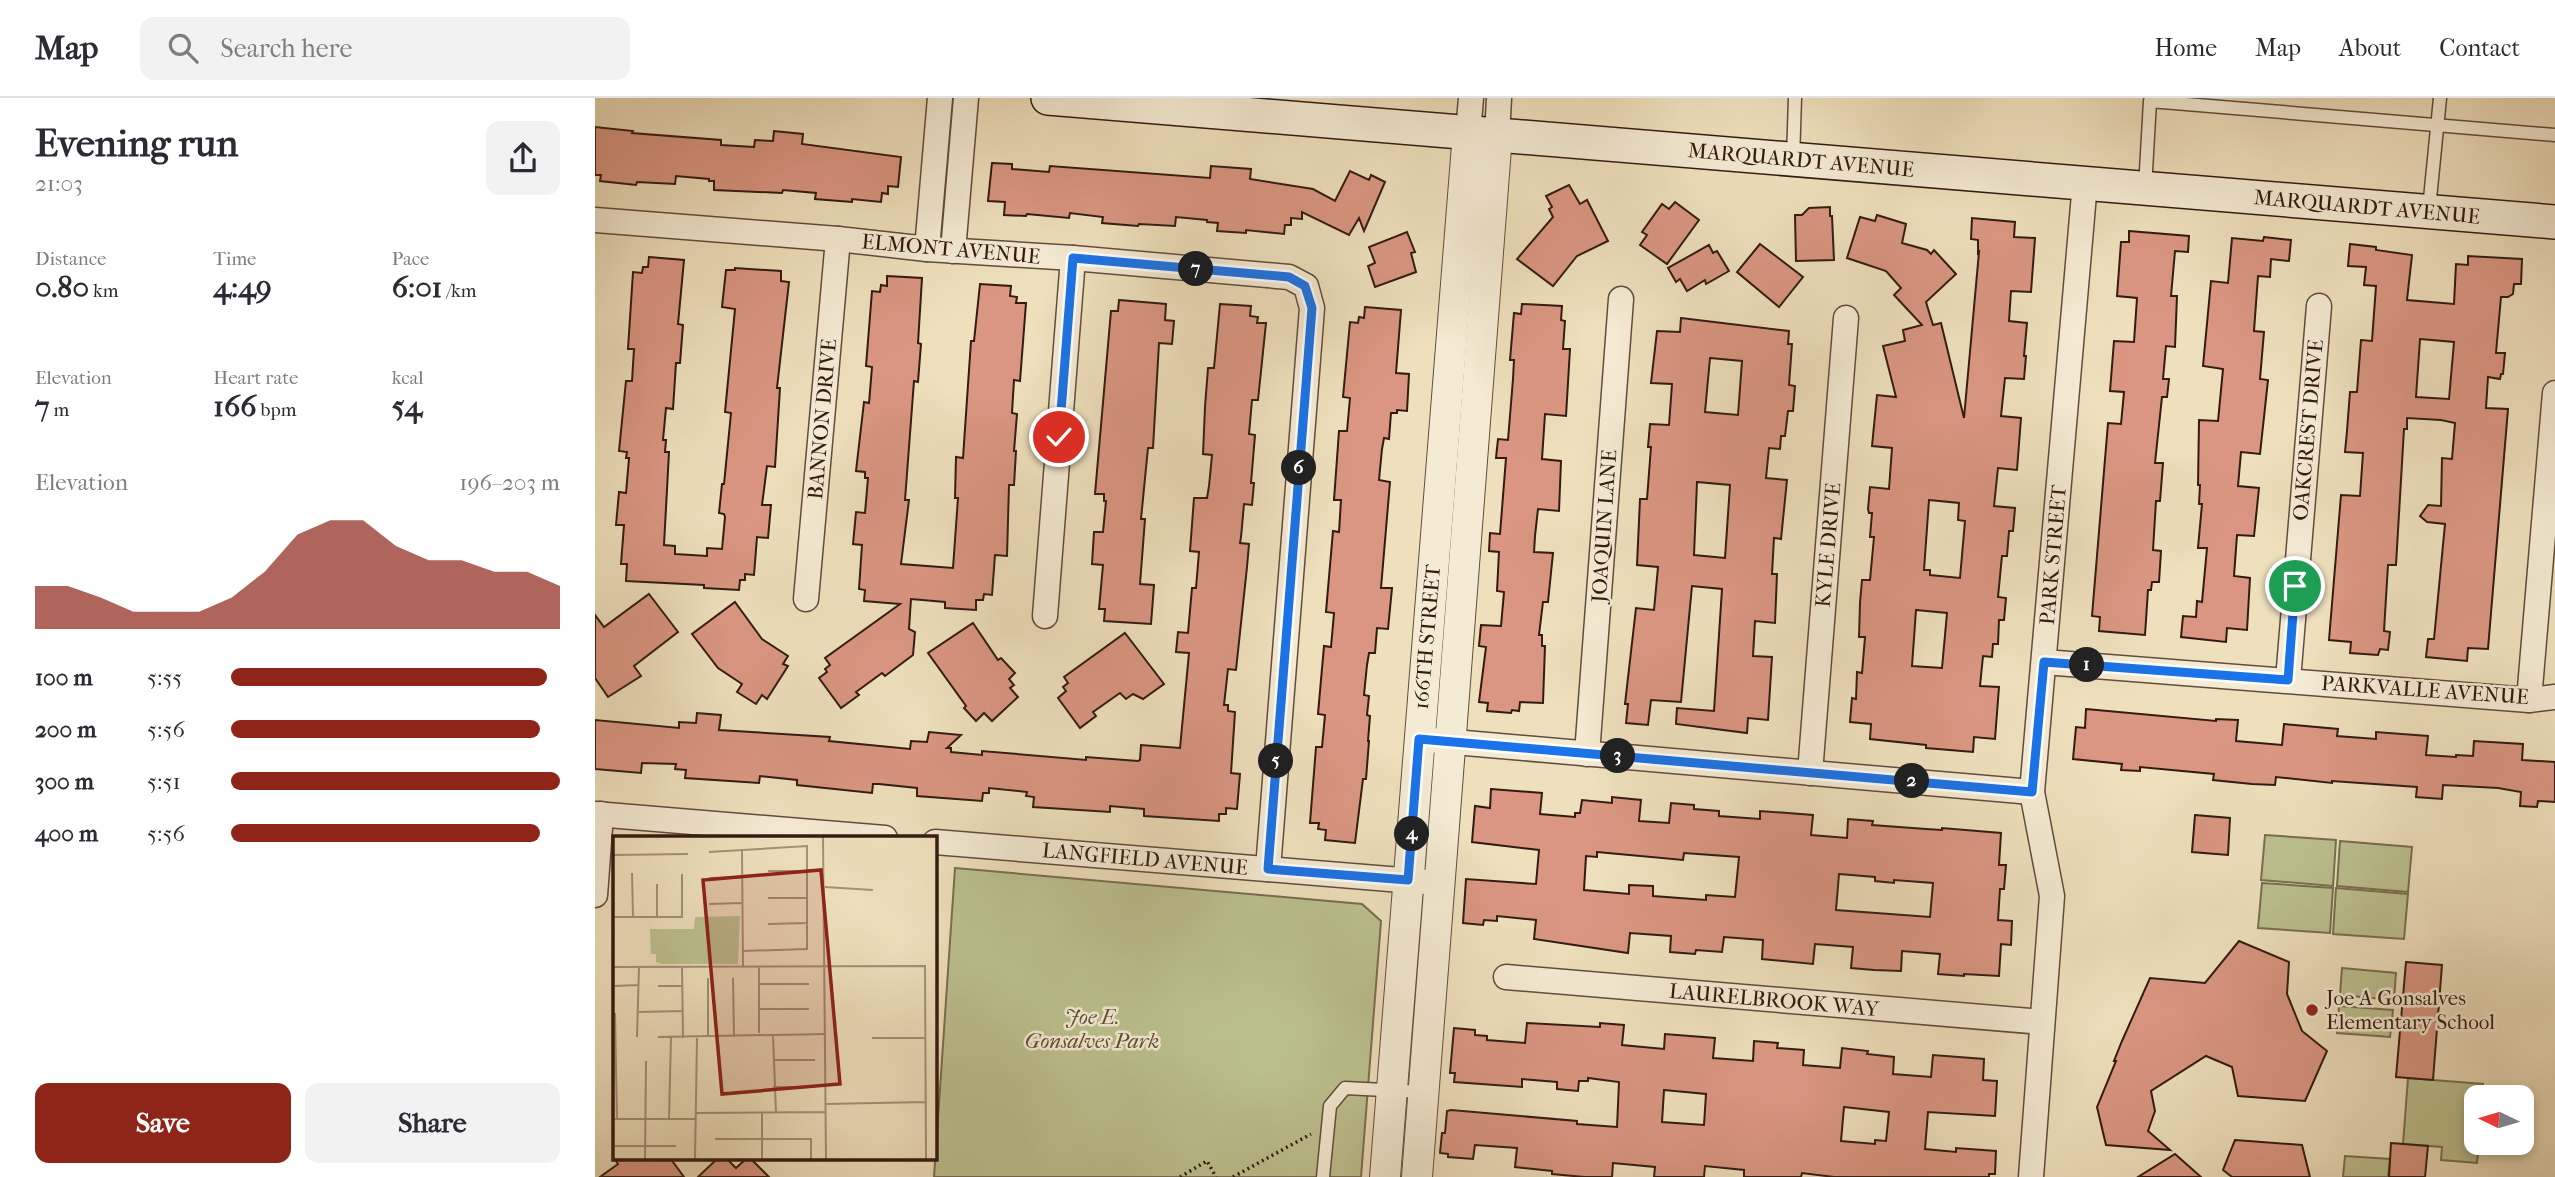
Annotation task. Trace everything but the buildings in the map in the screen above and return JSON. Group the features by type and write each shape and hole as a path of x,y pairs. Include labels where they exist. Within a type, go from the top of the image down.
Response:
{"main road":[{"name":"MARQUARDT AVENUE","path":"1048,98 1222,105 1482,134 2555,222"}],"street":[{"path":"927,249 940,98"},
{"path":"953,251 966,98"},
{"name":"166TH STREET","path":"1417,1177 1450,742 1482,134 1471,98"},
{"name":"166TH STREET","path":"1385,1177 1419,739 1482,134 1499,98"},
{"name":"PARK STREET","path":"2031,1177 2052,896 2032,792 2085,183"},
{"name":"ELMONT AVENUE","path":"595,225 838,239 927,249 1073,258 1289,277 1305,286 1312,308 1268,869"},
{"name":"BANNON DRIVE","path":"806,599 838,239"},
{"path":"1045,616 1073,258"},
{"name":"JOAQUIN LANE","path":"1587,754 1621,299"},
{"name":"OAKCREST DRIVE","path":"2288,680 2319,306"},
{"name":"KYLE DRIVE","path":"1810,772 1846,318"},
{"path":"2529,700 2555,393"},
{"name":"PARKVALLE AVENUE","path":"2044,662 2529,700 2555,696"},
{"path":"1419,739 2032,792"},
{"path":"595,895 598,814 839,836"},
{"name":"LANGFIELD AVENUE","path":"936,842 1440,883"},
{"name":"LAURELBROOK WAY","path":"1506,978 2042,1022"}],"lane":[{"path":"1793,160 1795,98"},
{"path":"2429,212 2440,98"},
{"path":"2145,188 2150,99 2555,135"},
{"path":"1324,1177 1330,1106 1345,1088 1423,1092"}],"path":[{"path":"1233,1177 1312,1134 1327,1135"},
{"path":"1180,1177 1207,1161 1216,1177"}],"green space":[{"path":"2265,835 2336,840 2333,886 2261,880"},
{"path":"2340,841 2412,847 2408,892 2337,886"},
{"name":"Joe E. Gonsalves Park","path":"955,868 1362,904 1381,921 1361,1177 934,1177"},
{"path":"2262,883 2333,888 2330,933 2258,928"},
{"path":"2336,888 2408,894 2404,939 2333,934"},
{"path":"2342,968 2396,973 2394,1000 2340,995"},
{"path":"2339,1006 2393,1010 2390,1037 2337,1033"},
{"path":"2408,1078 2483,1084 2464,1085 2464,1155 2478,1155 2477,1163 2441,1160 2442,1147 2403,1144"},
{"path":"2345,1156 2390,1159 2388,1177 2343,1177"}],"place":[{"name":"Joe A Gonsalves Elementary School","path":"2312,1010"}],"route":[{"path":"1059,437 1073,258 1289,277 1305,286 1312,308 1268,869 1408,880 1419,739 2032,792 2044,662 2288,680 2295,586"}]}
